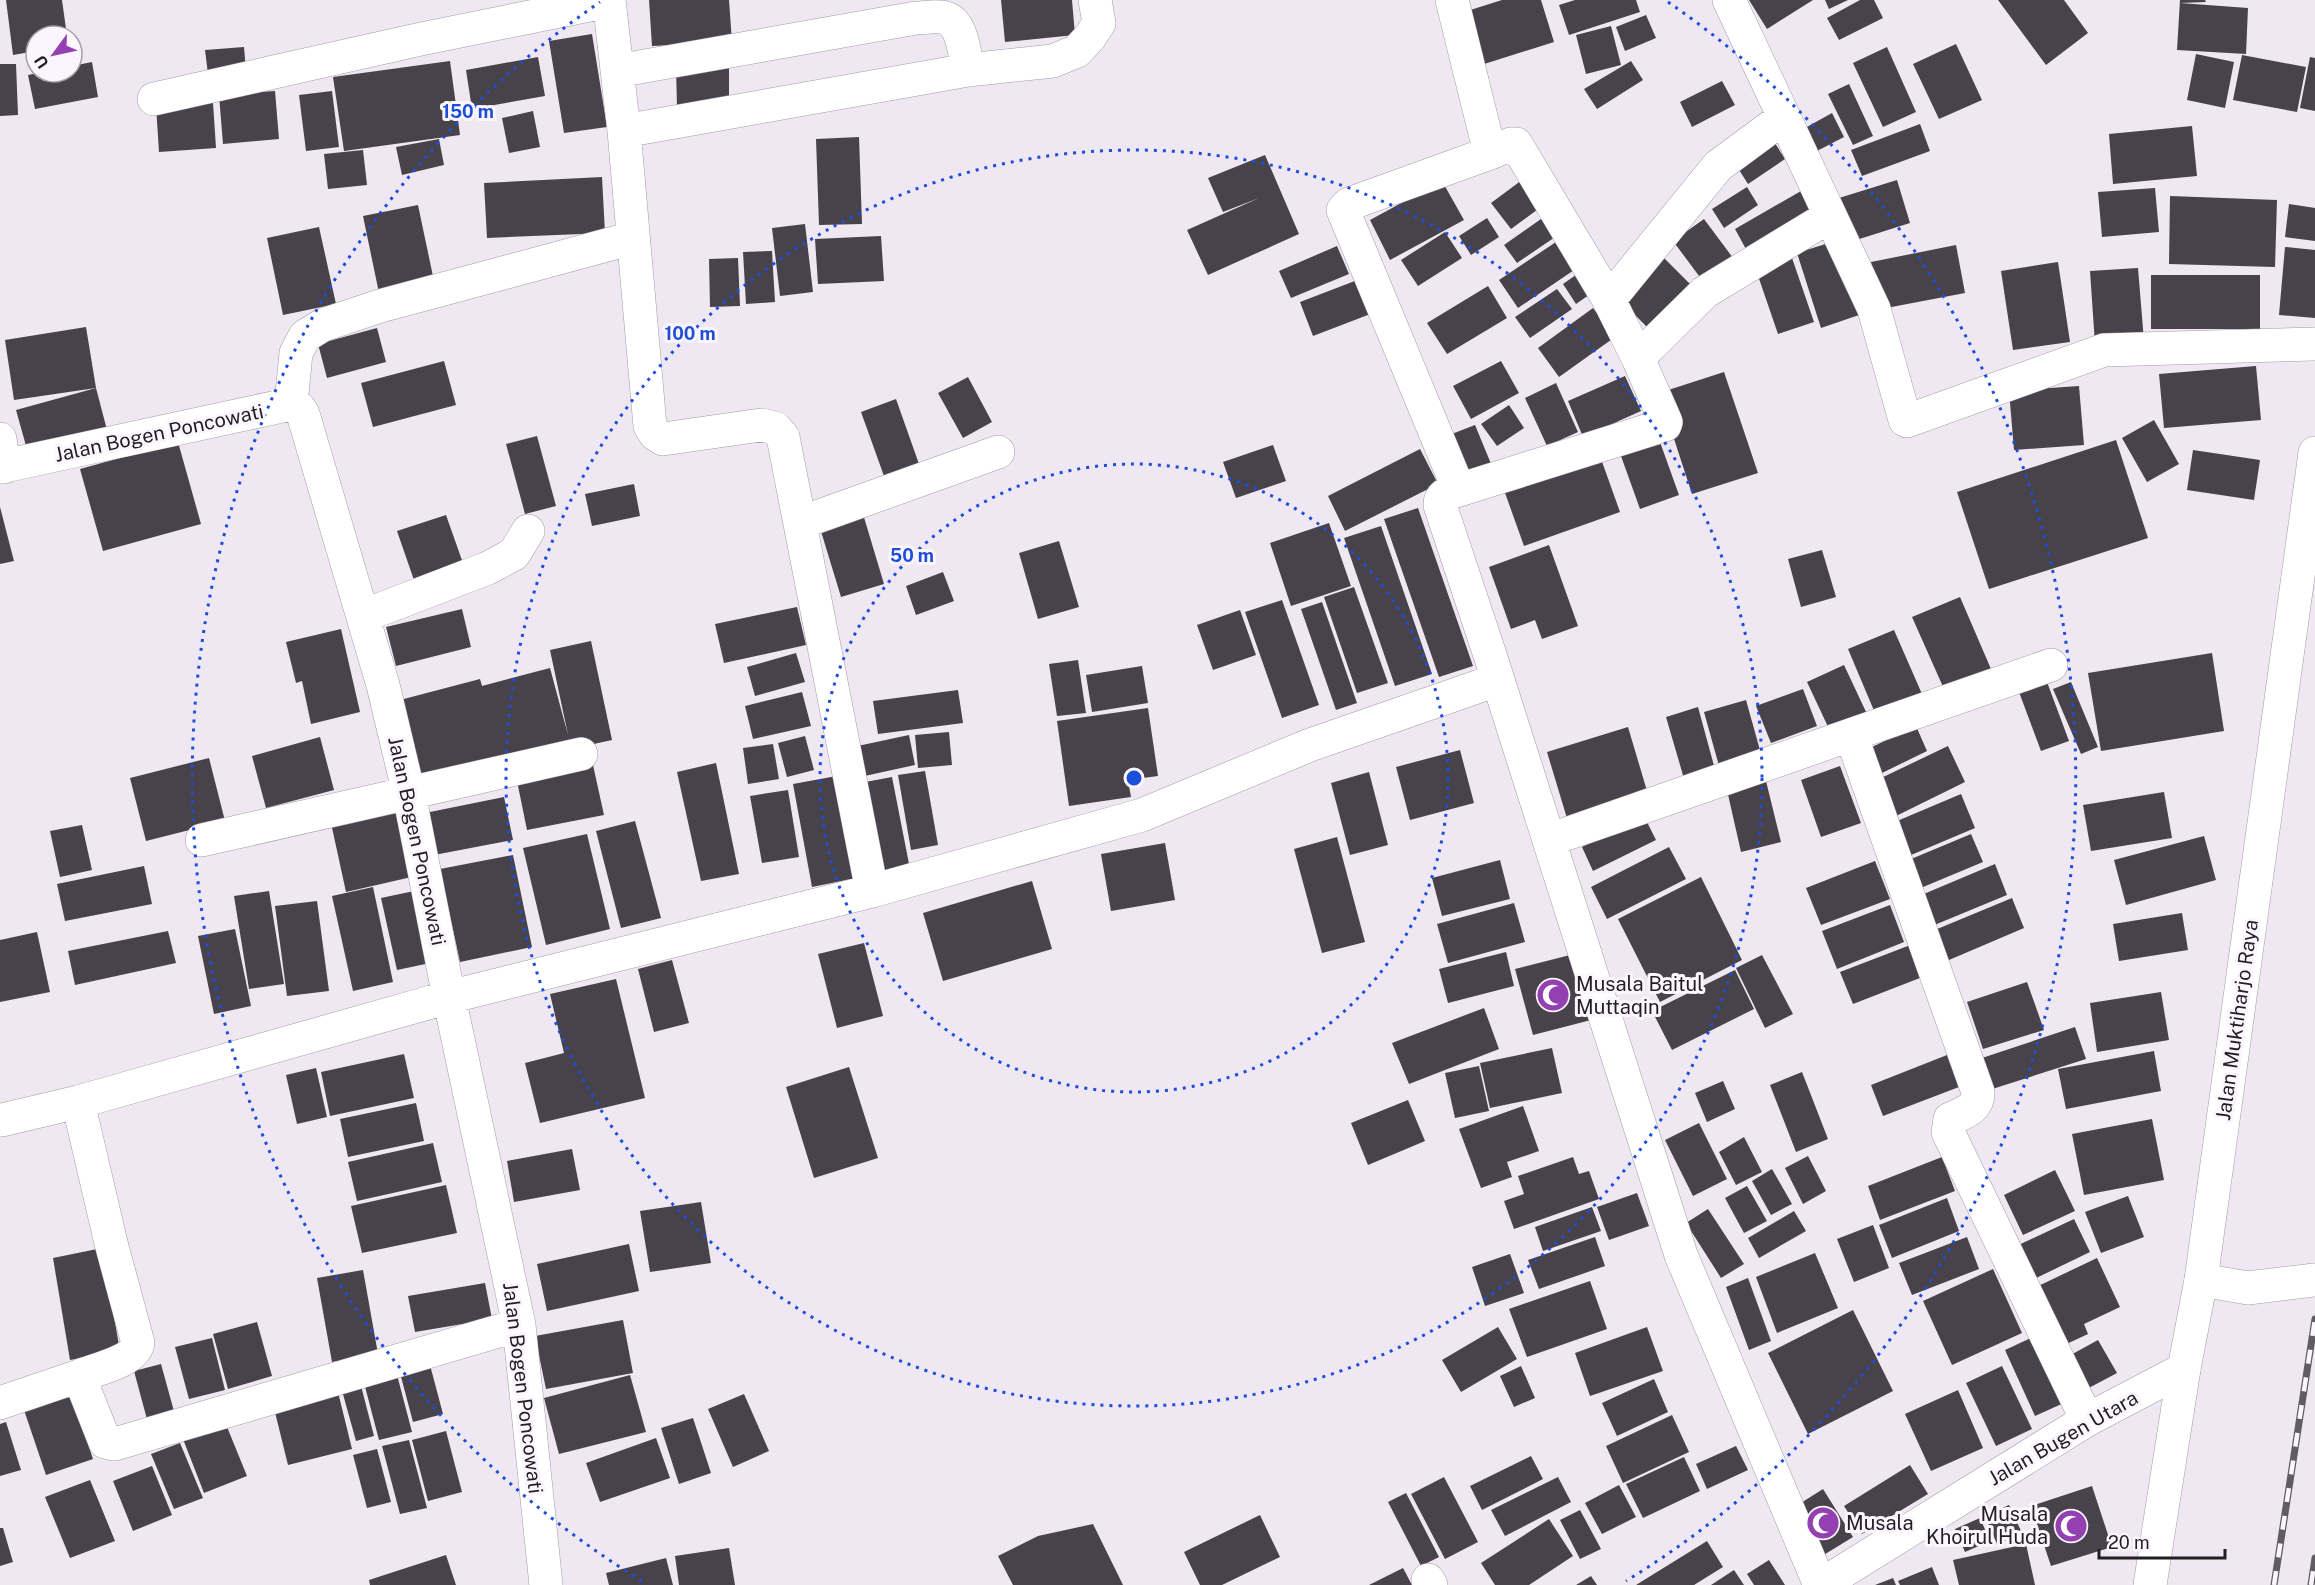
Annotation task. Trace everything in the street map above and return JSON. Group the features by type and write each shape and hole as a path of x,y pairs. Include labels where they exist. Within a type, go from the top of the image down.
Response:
{"street":[{"path":"624,131 968,70 1053,61 1077,51 1090,37 1099,23 1095,0"},
{"path":"1452,0 1490,153"},
{"path":"1729,0 1782,118 1874,309 1903,418 1907,421 2104,350 2315,344"},
{"path":"154,99 421,39 609,1 624,131 650,426 655,434 663,439 761,425 775,428 783,437 872,891"},
{"path":"617,72 916,18 943,16 952,20 959,30 968,70"},
{"path":"1609,300 1718,166 1782,118"},
{"path":"1459,490 1343,210 1349,204 1510,144 1516,144 1609,300 1666,422 1665,425 1459,490 1443,494 1440,505 1681,1255 1821,1585"},
{"path":"1638,358 1705,292 1830,216"},
{"path":"291,404 296,353 305,336 323,325 380,306 633,238"},
{"name":"Jalan Bogen Poncowati","path":"1,458 291,404 299,408 303,414 383,685 410,794 449,997 519,1325 546,1585"},
{"path":"800,523 998,452"},
{"name":"Jalan Muktiharjo Raya","path":"2150,1585 2184,1369 2201,1281 2315,453"},
{"path":"363,616 488,568 514,554 528,531"},
{"path":"1549,840 2051,665"},
{"path":"2,1120 78,1102 449,997 872,891 1142,815 1310,745 1497,680"},
{"path":"1851,735 1978,1092 1979,1100 1974,1107 1950,1119 1948,1132 2087,1420"},
{"path":"202,840 581,754"},
{"path":"0,1402 125,1359 136,1351 138,1342 111,1243 78,1102"},
{"path":"2201,1281 2248,1288 2315,1280"},
{"path":"79,1376 105,1442 115,1444 519,1325"},
{"name":"Jalan Bugen Utara","path":"1821,1585 2087,1420 2184,1369"}],"building":[{"path":"6,0 62,0 65,24 24,24 24,53 13,55"},
{"path":"649,0 729,0 732,42 652,46"},
{"path":"1001,0 1072,0 1075,35 1005,42"},
{"path":"1502,0 1541,0 1554,42 1481,65 1464,12"},
{"path":"1575,0 1636,0 1640,12 1569,35 1559,5"},
{"path":"1749,0 1813,0 1767,29"},
{"path":"1825,0 1848,0 1829,9"},
{"path":"1860,0 1874,0 1883,18 1839,40 1827,18"},
{"path":"1998,0 2064,0 2088,33 2046,65"},
{"path":"2180,0 2205,0 2206,2 2180,3 2248,8 2246,54 2177,50"},
{"path":"1646,15 1656,38 1625,51 1616,27"},
{"path":"1611,26 1621,65 1586,74 1576,35"},
{"path":"592,34 607,127 564,133 549,41"},
{"path":"1956,44 1982,100 1939,119 1913,64"},
{"path":"244,47 246,71 208,74 205,50"},
{"path":"1887,47 1916,112 1883,127 1853,63"},
{"path":"2196,54 2234,62 2225,108 2187,100"},
{"path":"2242,55 2306,67 2297,112 2233,100"},
{"path":"538,57 545,96 472,109 466,70"},
{"path":"2310,57 2315,58 2315,111 2300,108"},
{"path":"450,61 460,135 344,151 333,77"},
{"path":"1631,61 1643,80 1597,109 1584,89"},
{"path":"92,62 98,97 35,109 30,84 84,84 84,64"},
{"path":"0,64 16,64 18,115 0,116"},
{"path":"676,67 729,67 729,108 677,107"},
{"path":"1722,81 1735,105 1692,127 1680,102"},
{"path":"1849,84 1873,136 1853,145 1828,94"},
{"path":"275,91 279,139 223,144 219,95"},
{"path":"332,91 339,147 306,151 299,95"},
{"path":"213,103 216,148 159,152 156,106"},
{"path":"533,111 540,147 509,153 502,118"},
{"path":"1832,113 1844,137 1817,151 1805,128"},
{"path":"1920,124 1930,151 1862,176 1851,150"},
{"path":"2192,126 2197,176 2113,184 2109,134"},
{"path":"859,137 862,224 819,225 816,139"},
{"path":"439,139 444,165 402,175 396,147"},
{"path":"1773,140 1785,159 1748,184 1736,165"},
{"path":"363,150 367,185 328,189 324,154"},
{"path":"1265,155 1299,234 1208,275 1187,230 1259,198 1223,212 1208,178"},
{"path":"602,177 605,233 487,238 484,183"},
{"path":"1526,177 1545,204 1511,229 1491,203"},
{"path":"1897,180 1910,223 1853,241 1839,198"},
{"path":"1442,181 1464,220 1390,260 1370,220"},
{"path":"1747,187 1758,205 1724,228 1712,209"},
{"path":"1808,187 1820,209 1747,251 1735,229"},
{"path":"2155,188 2159,232 2102,237 2098,192"},
{"path":"2170,196 2277,200 2275,267 2169,264"},
{"path":"2289,204 2315,208 2315,241 2285,237"},
{"path":"418,205 434,281 379,293 363,216"},
{"path":"1548,214 1561,233 1517,263 1504,245"},
{"path":"1487,218 1499,237 1471,255 1459,236"},
{"path":"1704,219 1736,262 1705,284 1673,241"},
{"path":"805,224 813,292 780,296 772,228"},
{"path":"319,227 336,304 283,315 267,238"},
{"path":"1445,232 1462,258 1418,286 1401,260"},
{"path":"881,236 884,281 818,284 815,239"},
{"path":"1562,238 1580,266 1518,308 1499,280"},
{"path":"1835,241 1859,315 1821,328 1797,253"},
{"path":"1956,245 1965,293 1881,309 1871,262"},
{"path":"1337,246 1349,274 1291,298 1279,271"},
{"path":"2285,247 2315,250 2315,318 2279,315"},
{"path":"772,251 775,302 746,304 743,252"},
{"path":"1791,255 1814,322 1778,334 1755,267"},
{"path":"738,258 740,306 710,307 709,259"},
{"path":"1664,258 1692,286 1650,330 1622,302"},
{"path":"2058,262 2070,342 2013,350 2001,271"},
{"path":"2138,268 2144,341 2095,344 2090,271"},
{"path":"1583,270 1596,290 1576,304 1563,284"},
{"path":"2151,275 2260,275 2260,329 2151,329"},
{"path":"1360,279 1373,313 1313,336 1300,302"},
{"path":"1488,286 1507,318 1447,354 1427,323"},
{"path":"1557,289 1572,309 1530,338 1515,317"},
{"path":"1593,308 1615,337 1559,377 1538,348"},
{"path":"86,327 96,388 14,400 5,340"},
{"path":"377,328 386,362 327,378 318,344"},
{"path":"444,361 456,405 373,427 361,383"},
{"path":"1501,361 1519,393 1471,419 1453,386"},
{"path":"2256,366 2261,420 2164,428 2159,374"},
{"path":"1724,372 1758,473 1692,494 1659,393"},
{"path":"1625,376 1641,411 1583,437 1568,401"},
{"path":"968,377 992,422 963,438 938,393"},
{"path":"1556,383 1578,432 1547,446 1525,398"},
{"path":"2079,386 2084,445 2014,450 2009,391"},
{"path":"96,388 107,430 28,453 16,410"},
{"path":"896,399 919,464 884,476 861,412"},
{"path":"1509,405 1524,428 1497,446 1481,424"},
{"path":"2154,420 2179,464 2147,482 2122,438"},
{"path":"1475,425 1494,471 1465,484 1444,437"},
{"path":"537,436 556,506 525,514 506,444"},
{"path":"2116,440 2148,538 1989,589 1957,492"},
{"path":"178,442 201,524 103,551 80,469"},
{"path":"1660,442 1679,495 1640,509 1621,456"},
{"path":"1273,445 1286,481 1236,498 1223,462"},
{"path":"1420,449 1438,484 1345,531 1328,496"},
{"path":"2193,450 2260,460 2254,500 2187,490"},
{"path":"1600,456 1620,512 1524,546 1504,490"},
{"path":"634,484 640,516 592,526 585,494"},
{"path":"0,507 14,561 0,564"},
{"path":"1418,508 1473,666 1439,677 1384,519"},
{"path":"863,514 884,584 841,597 820,528"},
{"path":"446,515 464,566 415,583 397,531"},
{"path":"1329,523 1351,586 1291,606 1270,543"},
{"path":"1381,526 1432,674 1395,686 1344,538"},
{"path":"1059,541 1079,607 1038,619 1019,553"},
{"path":"1549,545 1578,626 1542,639 1535,620 1511,629 1489,567"},
{"path":"1822,550 1836,597 1801,607 1788,559"},
{"path":"943,572 954,601 916,615 906,586"},
{"path":"1354,587 1388,683 1357,693 1324,597"},
{"path":"1960,597 1991,669 1944,689 1912,617"},
{"path":"1282,600 1319,705 1282,718 1245,612"},
{"path":"1322,602 1357,703 1336,710 1301,609"},
{"path":"797,607 806,645 724,663 715,624"},
{"path":"462,609 471,647 396,666 386,627"},
{"path":"1240,610 1256,655 1213,670 1197,625"},
{"path":"341,629 360,712 311,724 302,681 296,683 286,642"},
{"path":"1894,630 1922,694 1875,713 1848,649"},
{"path":"591,641 612,740 420,789 400,700 480,679 482,686 550,668 568,735 550,650"},
{"path":"796,653 805,682 755,696 747,667"},
{"path":"2212,653 2224,731 2101,751 2088,673"},
{"path":"1078,660 1086,713 1057,716 1049,664"},
{"path":"1844,665 1867,714 1830,731 1807,682"},
{"path":"1142,666 1148,703 1092,712 1086,675"},
{"path":"2047,682 2069,741 2041,751 2019,692"},
{"path":"2071,682 2098,747 2081,754 2053,689"},
{"path":"1803,689 1817,726 1771,743 1756,706"},
{"path":"958,690 963,723 878,734 873,701"},
{"path":"802,692 811,726 753,739 745,706"},
{"path":"1746,700 1763,761 1721,773 1704,712"},
{"path":"1698,707 1716,773 1685,782 1666,717"},
{"path":"1148,708 1158,776 1128,780 1131,797 1069,806 1057,721"},
{"path":"1916,726 1927,751 1882,773 1870,748"},
{"path":"1628,727 1650,801 1569,825 1547,752"},
{"path":"949,732 952,765 918,768 915,735"},
{"path":"909,735 915,765 860,777 853,747"},
{"path":"805,736 814,770 787,777 778,743"},
{"path":"320,737 334,790 266,808 252,756"},
{"path":"773,744 779,779 748,784 743,748"},
{"path":"1948,746 1965,782 1894,817 1877,780"},
{"path":"1460,750 1474,803 1410,820 1396,767"},
{"path":"209,758 225,821 146,841 130,778"},
{"path":"716,763 739,874 701,881 677,772"},
{"path":"593,765 604,815 527,830 517,781"},
{"path":"1840,766 1861,823 1821,837 1801,780"},
{"path":"925,771 938,845 911,850 898,775"},
{"path":"1369,772 1388,845 1350,855 1331,783"},
{"path":"842,775 861,877 812,887 793,784"},
{"path":"892,777 910,869 877,875 860,783"},
{"path":"1766,781 1781,842 1741,852 1727,790"},
{"path":"788,790 799,857 762,863 750,796"},
{"path":"2164,792 2172,838 2091,851 2083,805"},
{"path":"1961,794 1975,828 1904,858 1890,824"},
{"path":"504,797 513,840 434,855 425,813"},
{"path":"401,808 416,876 346,892 331,823"},
{"path":"1644,816 1656,840 1593,871 1582,847"},
{"path":"635,821 661,918 621,928 596,831"},
{"path":"82,825 92,870 60,877 50,831"},
{"path":"587,834 610,929 546,945 523,848"},
{"path":"1971,834 1983,862 1916,890 1904,862"},
{"path":"2204,836 2216,880 2126,905 2114,860"},
{"path":"1337,837 1365,942 1322,953 1294,849"},
{"path":"1165,843 1175,900 1111,911 1101,854"},
{"path":"1669,847 1686,879 1607,919 1591,887"},
{"path":"513,855 532,947 460,962 440,869"},
{"path":"1500,860 1510,899 1442,916 1432,878"},
{"path":"1875,861 1890,899 1821,925 1806,888"},
{"path":"1995,864 2007,895 1932,926 1919,896"},
{"path":"144,866 152,904 65,921 57,884"},
{"path":"1701,877 1742,960 1660,1002 1618,919"},
{"path":"1032,881 1052,949 943,981 923,913"},
{"path":"373,887 393,982 353,991 332,896"},
{"path":"419,890 435,962 397,970 381,898"},
{"path":"269,891 284,984 249,989 234,896"},
{"path":"2012,898 2024,928 1942,963 1930,932"},
{"path":"317,901 329,991 287,996 275,906"},
{"path":"1514,903 1525,942 1448,963 1437,924"},
{"path":"1890,905 1904,942 1837,969 1822,931"},
{"path":"2182,913 2188,950 2119,961 2113,924"},
{"path":"235,929 251,1006 214,1014 198,936"},
{"path":"168,931 176,963 75,985 68,951"},
{"path":"37,932 50,992 0,1002 0,940"},
{"path":"864,943 883,1016 837,1028 818,954"},
{"path":"1913,944 1925,976 1853,1004 1840,972"},
{"path":"1506,952 1514,986 1448,1003 1439,969"},
{"name":"Musala Baitul Muttaqin","path":"1574,954 1591,1020 1533,1035 1515,969"},
{"path":"1762,955 1793,1014 1765,1028 1736,968"},
{"path":"672,960 689,1023 654,1032 638,969"},
{"path":"1735,970 1754,1009 1672,1050 1652,1011"},
{"path":"616,979 645,1098 540,1123 525,1063 564,1053 550,994"},
{"path":"2027,982 2044,1030 1983,1049 1967,1002"},
{"path":"2161,992 2169,1040 2097,1052 2090,1003"},
{"path":"1484,1008 1499,1049 1409,1084 1392,1043"},
{"path":"2075,1027 2086,1059 1986,1091 1976,1060"},
{"path":"1552,1048 1562,1093 1490,1108 1480,1063"},
{"path":"2154,1051 2161,1091 2066,1109 2058,1069"},
{"path":"404,1054 414,1098 330,1116 321,1072"},
{"path":"1947,1055 1959,1087 1883,1116 1871,1085"},
{"path":"1479,1066 1489,1111 1455,1118 1445,1073"},
{"path":"849,1067 878,1158 814,1178 786,1087"},
{"path":"316,1068 327,1117 297,1124 286,1075"},
{"path":"1802,1072 1828,1139 1796,1152 1770,1085"},
{"path":"1723,1081 1735,1109 1707,1122 1695,1093"},
{"path":"1408,1100 1425,1141 1368,1165 1351,1123"},
{"path":"416,1103 424,1141 348,1157 340,1119"},
{"path":"1523,1106 1539,1151 1507,1162 1512,1177 1481,1188 1459,1129"},
{"path":"2152,1119 2164,1180 2084,1195 2072,1134"},
{"path":"1699,1123 1727,1179 1693,1196 1665,1140"},
{"path":"1744,1137 1762,1172 1736,1185 1719,1152"},
{"path":"433,1143 442,1182 357,1201 348,1162"},
{"path":"572,1149 580,1190 514,1202 507,1161"},
{"path":"1808,1156 1826,1191 1803,1204 1785,1168"},
{"path":"1573,1157 1579,1174 1589,1171 1599,1199 1514,1229 1504,1201 1524,1194 1518,1176"},
{"path":"1942,1157 1955,1191 1880,1220 1868,1186"},
{"path":"1772,1169 1792,1204 1771,1215 1752,1181"},
{"path":"2055,1170 2075,1211 2023,1235 2004,1195"},
{"path":"446,1185 457,1233 362,1253 351,1206"},
{"path":"1747,1186 1767,1221 1744,1233 1725,1198"},
{"path":"1637,1193 1649,1226 1609,1240 1597,1207"},
{"path":"2128,1196 2144,1237 2101,1253 2085,1212"},
{"path":"1947,1198 1959,1231 1892,1258 1879,1225"},
{"path":"701,1202 711,1263 650,1272 640,1211"},
{"path":"1592,1207 1601,1231 1543,1251 1535,1227"},
{"path":"1708,1209 1744,1264 1721,1278 1686,1223"},
{"path":"1794,1211 1806,1231 1759,1258 1748,1238"},
{"path":"2074,1219 2090,1252 2028,1282 2012,1248"},
{"path":"1873,1225 1889,1268 1854,1282 1837,1239"},
{"path":"1595,1237 1605,1266 1539,1289 1528,1260"},
{"path":"1967,1237 1979,1269 1912,1295 1899,1263"},
{"path":"629,1244 639,1291 547,1311 537,1264"},
{"path":"102,1248 120,1351 70,1360 53,1258"},
{"path":"1815,1253 1838,1308 1777,1333 1756,1277"},
{"path":"1510,1254 1524,1293 1485,1306 1472,1267"},
{"path":"2097,1258 2120,1307 2084,1324 2088,1334 2060,1347 2032,1289"},
{"path":"1993,1269 2022,1333 1952,1365 1923,1301"},
{"path":"363,1270 378,1354 332,1362 317,1278"},
{"path":"1748,1278 1771,1341 1749,1350 1726,1287"},
{"path":"1590,1281 1607,1329 1527,1357 1509,1309"},
{"path":"485,1283 492,1319 415,1332 408,1296"},
{"path":"1853,1310 1893,1391 1808,1434 1768,1353"},
{"path":"623,1320 633,1373 546,1389 535,1336"},
{"path":"257,1322 272,1376 228,1389 213,1334"},
{"path":"1498,1327 1517,1359 1461,1392 1442,1360"},
{"path":"1647,1327 1663,1371 1590,1396 1575,1353"},
{"path":"2035,1336 2066,1402 2035,1416 2005,1350"},
{"path":"212,1338 225,1390 189,1399 175,1347"},
{"path":"2098,1340 2117,1373 2085,1390 2067,1357"},
{"path":"161,1364 175,1415 148,1423 134,1371"},
{"path":"430,1365 443,1414 413,1422 400,1373"},
{"path":"1521,1366 1535,1398 1514,1407 1500,1376"},
{"path":"2002,1366 2032,1429 1996,1446 1966,1383"},
{"path":"396,1371 412,1432 379,1440 363,1379"},
{"path":"630,1375 646,1432 559,1454 544,1398"},
{"path":"1654,1379 1668,1412 1617,1436 1602,1403"},
{"path":"360,1382 374,1436 356,1441 341,1387"},
{"path":"337,1388 352,1449 288,1465 273,1404"},
{"path":"1958,1390 1983,1448 1931,1471 1905,1414"},
{"path":"71,1394 93,1459 46,1475 24,1410"},
{"path":"744,1394 769,1451 733,1467 708,1409"},
{"path":"1672,1415 1689,1452 1623,1483 1606,1446"},
{"path":"693,1418 711,1473 679,1484 661,1428"},
{"path":"6,1422 21,1470 0,1476 0,1424"},
{"path":"225,1422 247,1476 204,1493 183,1439"},
{"path":"446,1431 462,1492 428,1501 412,1440"},
{"path":"656,1438 670,1478 600,1502 586,1463"},
{"path":"409,1440 427,1508 400,1514 382,1446"},
{"path":"180,1443 203,1498 174,1509 151,1454"},
{"path":"1736,1446 1748,1470 1707,1489 1696,1464"},
{"path":"377,1449 391,1502 367,1508 353,1455"},
{"path":"1531,1456 1543,1479 1482,1510 1470,1486"},
{"path":"1684,1457 1700,1491 1643,1518 1626,1484"},
{"path":"1910,1465 1928,1494 1862,1534 1844,1506"},
{"path":"152,1466 172,1515 133,1531 113,1481"},
{"path":"1444,1477 1478,1542 1445,1559 1411,1494"},
{"path":"1558,1477 1571,1502 1505,1536 1491,1510"},
{"path":"90,1480 115,1541 70,1558 45,1497"},
{"path":"1619,1485 1636,1517 1602,1534 1585,1503"},
{"name":"Musala Khoirul Huda","path":"2092,1486 2112,1547 2051,1566 2031,1506"},
{"name":"Musala","path":"1823,1489 1853,1537 1822,1556 1793,1508"},
{"path":"1406,1493 1439,1557 1421,1566 1388,1502"},
{"path":"2009,1505 2022,1533 1997,1544 1985,1516"},
{"path":"1580,1510 1601,1549 1580,1559 1560,1520"},
{"path":"1260,1515 1280,1557 1222,1585 1200,1585 1184,1552"},
{"path":"1980,1518 1990,1541 1965,1552 1955,1529"},
{"path":"1549,1519 1573,1556 1529,1585 1495,1585 1481,1563"},
{"path":"1093,1524 1123,1585 1013,1585 998,1556 1038,1536"},
{"path":"0,1528 3,1528 13,1562 0,1566"},
{"path":"1707,1541 1723,1567 1694,1585 1636,1585"},
{"path":"2026,1544 2035,1585 1959,1585 1953,1560"},
{"path":"729,1548 735,1585 679,1585 675,1556"},
{"path":"446,1555 456,1585 370,1585 369,1580"},
{"path":"666,1558 673,1585 609,1585 606,1573"},
{"path":"1769,1560 1785,1585 1754,1585 1747,1574"},
{"path":"1932,1567 1939,1585 1900,1585 1898,1581"},
{"path":"1403,1568 1412,1585 1369,1585"},
{"path":"1734,1570 1744,1585 1711,1585"},
{"path":"1591,1576 1597,1585 1576,1585"},
{"path":"1893,1578 1896,1585 1875,1585"}],"railway":[{"path":"2274,1585 2315,1319"},
{"path":"2311,1585 2315,1558"}],"place":[{"name":"Musala Baitul Muttaqin","path":"1553,995"},
{"name":"Musala","path":"1823,1523"},
{"name":"Musala Khoirul Huda","path":"2071,1526"}]}
